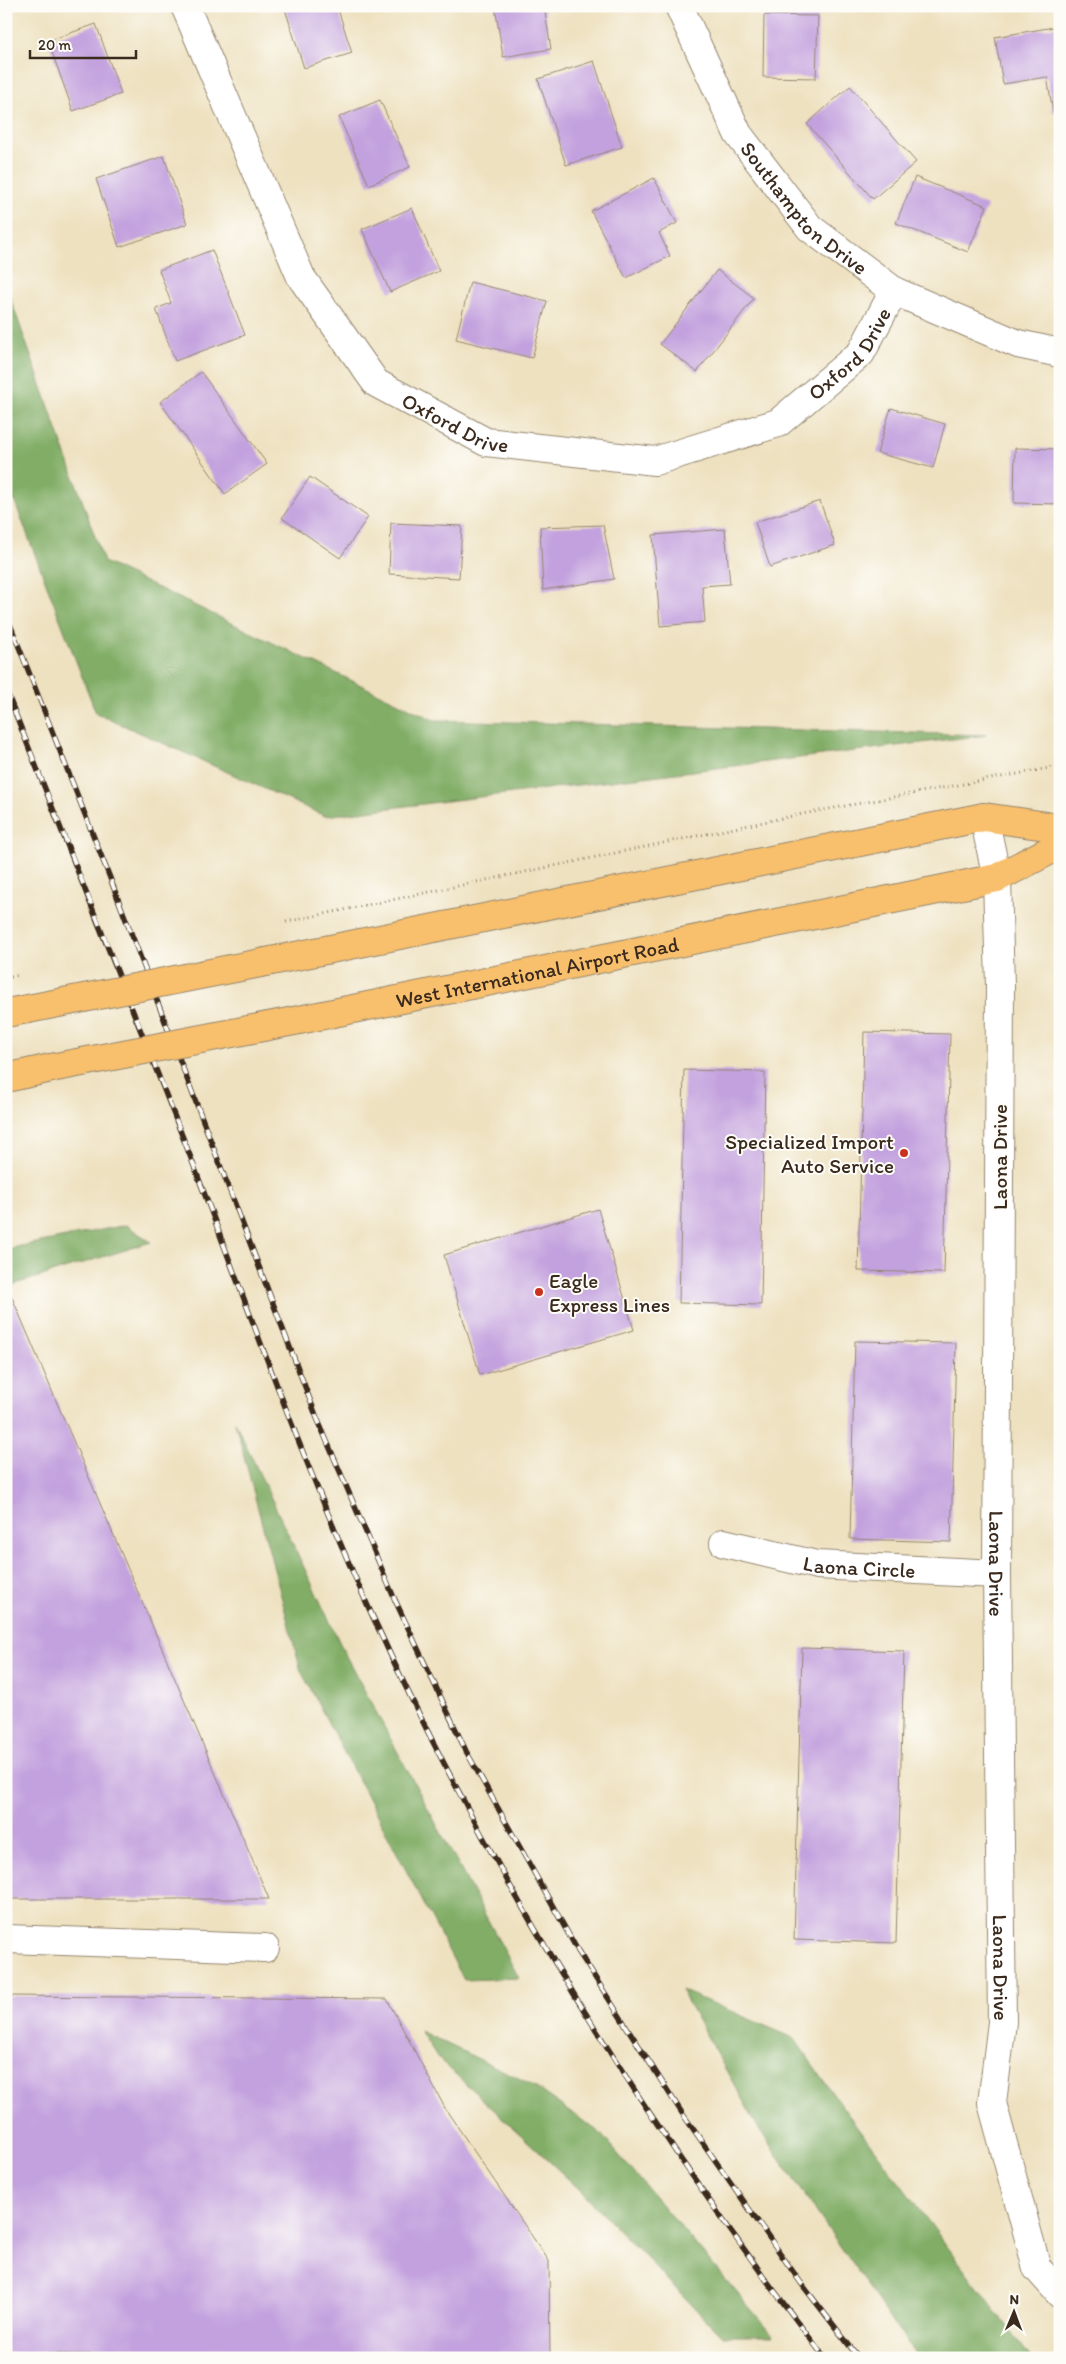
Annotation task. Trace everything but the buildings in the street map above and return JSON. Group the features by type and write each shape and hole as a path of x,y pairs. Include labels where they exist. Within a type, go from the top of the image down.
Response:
{"main road":[{"path":"17,1011 984,817 1060,828"},
{"name":"West International Airport Road","path":"6,1078 997,878 1060,845"}],"street":[{"name":"Oxford Drive","path":"186,6 301,278 376,382 486,442 655,460 778,423 861,353 894,291"},
{"name":"Southampton Drive","path":"679,6 738,134 810,228 894,291 1018,344 1060,352"},
{"name":"Laona Drive","path":"984,817 997,878 1000,996 997,1574 1002,2022 992,2103 1037,2268 1060,2294"},
{"name":"Laona Circle","path":"724,1543 817,1565 997,1574"},
{"path":"6,1938 265,1948"}],"path":[{"path":"280,924 797,815 1060,766"}],"green space":[{"path":"6,286 104,562 434,720 986,735 325,816 96,713 6,479"},
{"path":"126,1225 151,1242 6,1287 6,1249"},
{"path":"235,1422 346,1656 519,1978 464,1980 301,1671"},
{"path":"681,1990 794,2038 841,2105 1031,2358 920,2358 910,2347 759,2129"},
{"path":"420,2031 529,2083 599,2132 774,2336 722,2336 578,2188 438,2058"}],"railway":[{"path":"6,614 110,878 317,1418 395,1600 466,1751 578,1951 682,2113 801,2283 859,2358"},
{"path":"6,690 189,1153 323,1501 372,1615 419,1713 521,1905 577,1999 696,2182 825,2358"}],"place":[{"name":"Specialized Import Auto Service","path":"904,1153"},
{"name":"Eagle Express Lines","path":"539,1292"}]}
